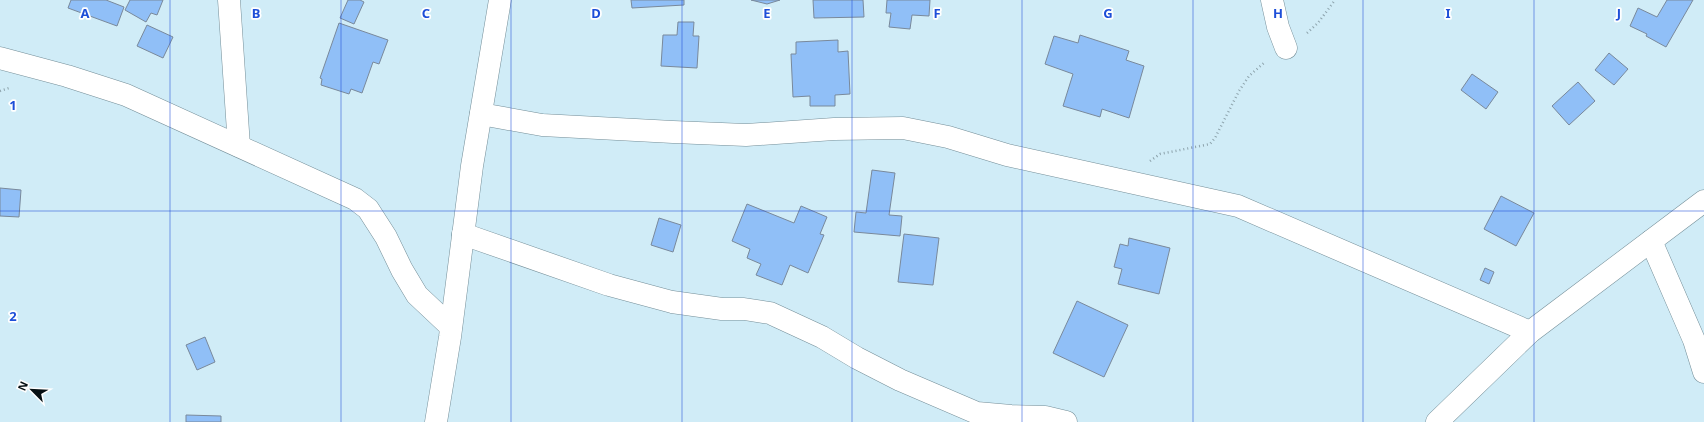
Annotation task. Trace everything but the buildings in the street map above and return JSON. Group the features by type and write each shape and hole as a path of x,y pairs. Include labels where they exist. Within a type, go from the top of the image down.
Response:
{"street":[{"path":"230,0 239,146"},
{"path":"436,422 451,327 472,166 500,0"},
{"path":"1272,0 1278,27 1286,48"},
{"path":"0,58 66,76 126,95 355,199 368,209 386,237 402,270 417,295 451,327"},
{"path":"481,114 542,125 732,135 834,129 903,128 948,137 1007,155 1238,206 1530,332"},
{"path":"1437,422 1530,332 1704,200"},
{"path":"463,234 609,285 672,302 722,309 744,309 770,312 822,337 857,358 900,380 977,413 1045,417 1066,422"},
{"path":"1651,241 1694,340 1704,372"}],"path":[{"path":"1125,181 1160,154 1210,144 1215,138 1239,91 1249,76 1265,62 1303,36 1318,23 1335,0"}]}
